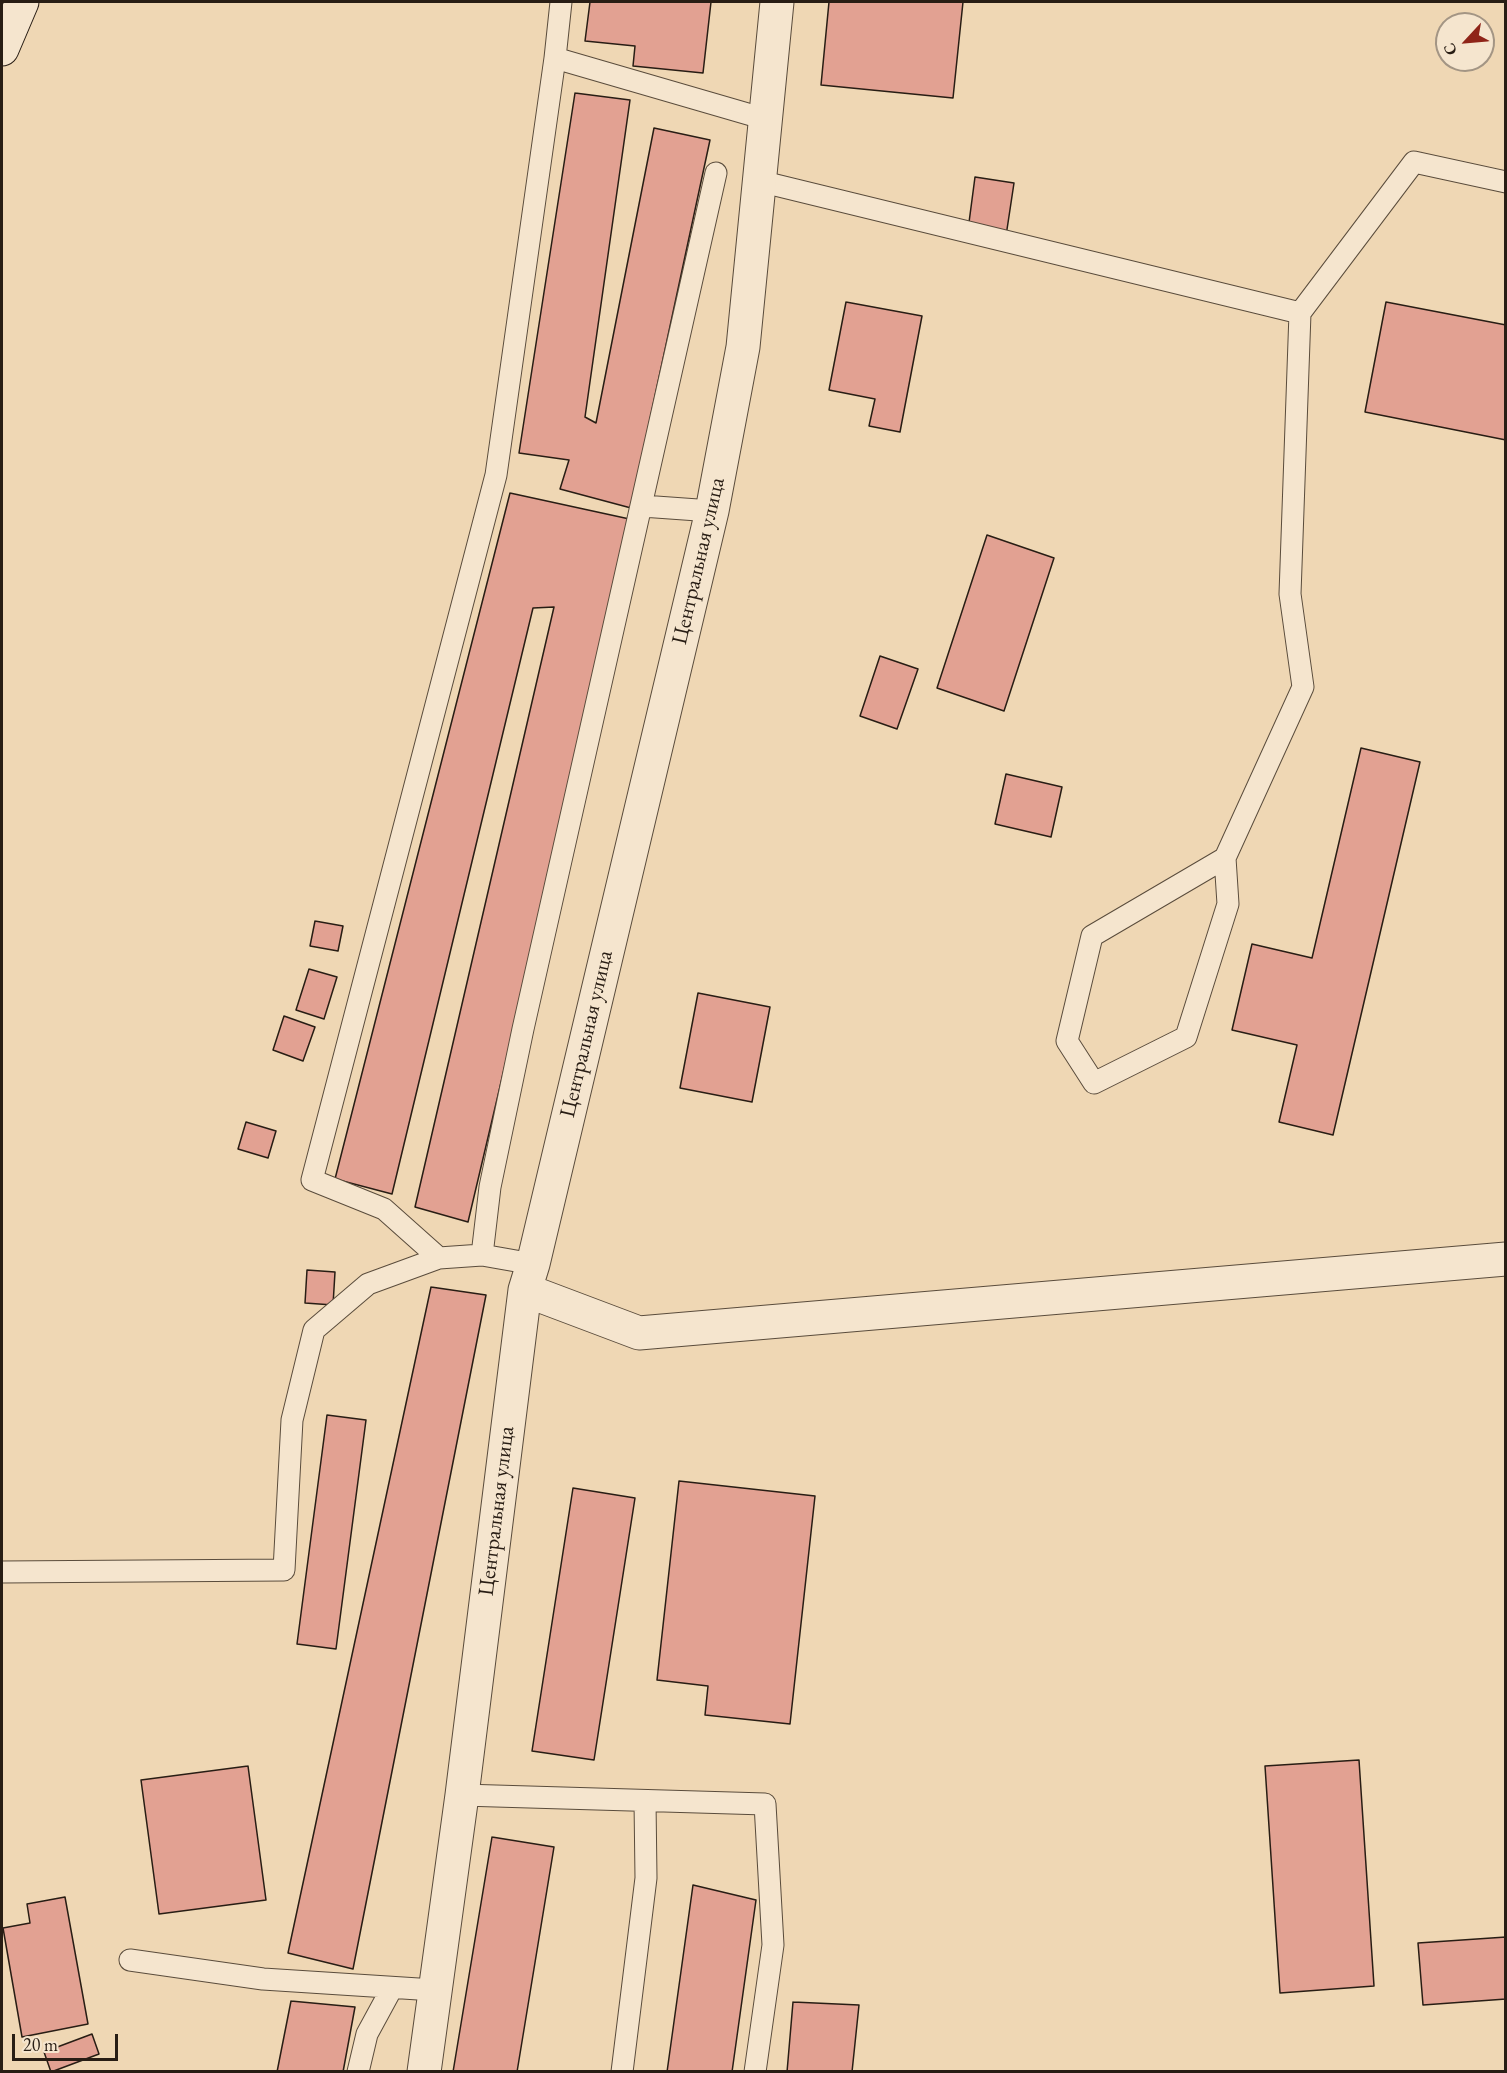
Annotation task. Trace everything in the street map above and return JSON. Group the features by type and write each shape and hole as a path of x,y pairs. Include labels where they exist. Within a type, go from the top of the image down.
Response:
{"street":[{"path":"2,49 22,2"},
{"name":"Центральная улица","path":"423,2072 462,1795 529,1277 712,511 743,346 777,2"},
{"path":"529,1277 639,1334 1506,1259"}],"lane":[{"path":"439,1258 384,1209 312,1180 496,475 561,2"},
{"path":"555,58 765,119"},
{"path":"1225,858 1092,936 1067,1041 1094,1083 1186,1037 1228,904 1225,858 1304,687 1290,594 1300,313 1414,162 1506,182"},
{"path":"482,1255 490,1186 520,1040 716,173"},
{"path":"759,181 1300,313"},
{"path":"642,506 712,511"},
{"path":"2,1572 284,1570 292,1420 314,1330 368,1284 439,1258 482,1255 529,1277"},
{"path":"462,1795 765,1804 772,1945 755,2072"},
{"path":"622,2072 646,1878 645,1801"},
{"path":"130,1960 263,1979 434,1990"},
{"path":"358,2072 367,2034 392,1988"}],"building":[{"path":"590,2 711,2 703,73 633,66 635,46 585,41"},
{"path":"829,2 963,2 953,98 821,85"},
{"path":"575,93 630,100 585,417 596,423 654,128 710,140 631,508 560,489 569,460 519,453"},
{"path":"975,177 1014,183 1006,236 968,230"},
{"path":"846,302 922,316 900,432 869,426 875,399 829,390"},
{"path":"1386,302 1506,325 1506,440 1365,412"},
{"path":"510,493 634,520 468,1222 415,1207 554,607 533,608 392,1194 335,1179"},
{"path":"987,535 1054,558 1004,711 937,688"},
{"path":"880,656 918,669 897,729 860,716"},
{"path":"1361,748 1420,762 1333,1135 1279,1122 1297,1045 1232,1030 1252,944 1312,958"},
{"path":"1006,774 1062,787 1051,837 995,824"},
{"path":"315,921 343,926 338,951 310,946"},
{"path":"309,969 337,977 324,1019 296,1010"},
{"path":"698,993 770,1007 752,1102 680,1088"},
{"path":"284,1016 315,1027 303,1061 273,1050"},
{"path":"246,1122 276,1131 268,1158 238,1149"},
{"path":"307,1270 335,1272 333,1305 305,1303"},
{"path":"431,1287 486,1295 353,1969 288,1953"},
{"path":"327,1415 366,1420 336,1649 297,1644"},
{"path":"679,1481 815,1496 790,1724 705,1715 708,1686 657,1680"},
{"path":"573,1488 635,1498 594,1760 532,1751"},
{"path":"1359,1760 1374,1986 1280,1993 1265,1766"},
{"path":"248,1766 266,1900 159,1914 141,1780"},
{"path":"492,1837 554,1847 517,2072 453,2072"},
{"path":"693,1885 756,1900 732,2072 667,2072"},
{"path":"65,1897 88,2024 22,2037 3,1928 30,1923 27,1904"},
{"path":"1506,1937 1506,1999 1423,2005 1418,1943"},
{"path":"291,2001 355,2007 343,2072 277,2072"},
{"path":"793,2002 859,2005 852,2072 787,2072"},
{"path":"92,2034 99,2054 51,2072 44,2052"}]}
